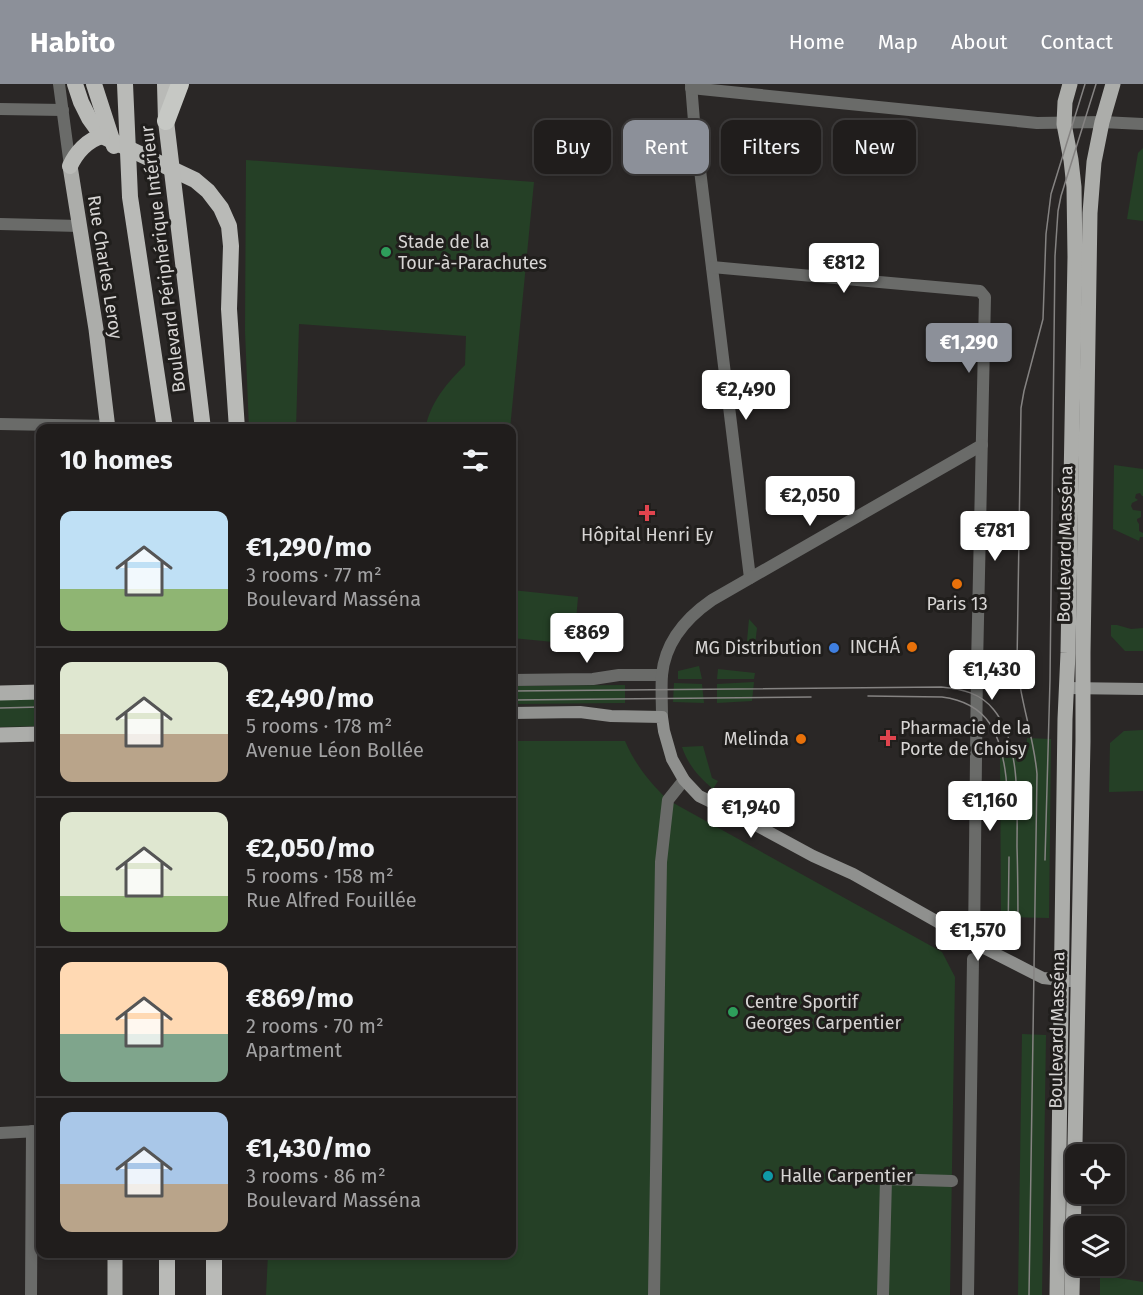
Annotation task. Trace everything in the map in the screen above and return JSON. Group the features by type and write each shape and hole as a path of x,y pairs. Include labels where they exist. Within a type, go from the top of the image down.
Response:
{"highway":[{"path":"75,84 89,118 102,136 195,180 208,191 221,208 229,226 231,246 229,309 237,424"},
{"path":"94,84 130,196"},
{"path":"125,84 130,196 164,424"},
{"name":"Boulevard Périphérique Intérieur","path":"165,84 166,121 202,424"},
{"path":"166,121 180,84"},
{"path":"70,166 80,150 95,138 102,136"},
{"path":"166,1295 167,1258"},
{"path":"214,1258 214,1295"}],"main road":[{"name":"Boulevard Masséna","path":"1057,1295 1075,256 1074,188 1064,124 1065,102 1070,84"},
{"name":"Boulevard Masséna","path":"1072,1295 1090,213 1092,171 1113,84"},
{"name":"Rue Charles Leroy","path":"70,166 96,329 108,424"},
{"path":"1066,688 1143,689"},
{"path":"0,693 36,692"},
{"path":"516,713 580,712 631,717 662,717 672,759 684,780 699,796 813,856 853,874 1043,978 1078,982"},
{"path":"0,735 36,734"},
{"path":"115,1258 115,1295"}],"street":[{"name":"Rue Charles Leroy","path":"59,84 70,166"},
{"path":"750,578 691,86 1037,123 1143,124"},
{"path":"0,109 63,110"},
{"path":"0,224 79,226"},
{"path":"712,267 980,291 985,297 974,942"},
{"path":"0,424 36,425"},
{"path":"662,717 662,675 669,649 688,618 712,600 982,445"},
{"path":"516,680 662,675"},
{"path":"654,1295 661,862 668,800 684,780"},
{"path":"968,1295 973,959"},
{"path":"0,1133 36,1131 31,1295"},
{"path":"883,1295 886,1179 952,1181"}],"green space":[{"path":"1143,148 1143,221 1127,219 1138,153"},
{"name":"Stade de la Tour-à-Parachutes","path":"246,160 534,182 510,424 426,424 432,407 441,392 465,365 466,336 299,324 296,424 249,424 245,331"},
{"path":"1114,465 1143,469 1143,496 1140,493 1136,494 1135,498 1138,500 1131,506 1133,510 1141,511 1141,517 1137,521 1143,537 1140,537 1139,541 1113,529"},
{"path":"516,590 578,597 574,644 516,638"},
{"path":"749,619 757,628 754,653 746,652"},
{"path":"1111,625 1131,629 1143,628 1143,651 1125,651 1111,636"},
{"path":"699,666 702,679 678,679 678,671"},
{"path":"718,669 755,673 754,679 717,679"},
{"path":"754,682 752,701 717,703 717,684"},
{"path":"674,683 702,684 704,703 673,702"},
{"path":"625,685 625,703 516,704 516,686"},
{"path":"36,697 36,726 0,727 0,698"},
{"path":"1143,730 1143,791 1109,792 1110,743 1124,731"},
{"path":"1027,738 1051,739 1049,918 1001,917 1000,753 1026,752"},
{"name":"Centre Sportif Georges Carpentier","path":"516,741 625,741 643,772 668,800 942,952 955,977 950,1295 266,1295 268,1258 516,1258"},
{"path":"703,746 712,778 718,781 713,789 694,770 682,747"},
{"path":"1022,1034 1046,1035 1042,1295 1018,1295"},
{"path":"1100,1276 1143,1282 1143,1295 1100,1295"}],"tram line":[{"path":"1029,1295 1037,774 1017,664 1021,408 1043,319 1046,234 1051,194 1085,84"},
{"path":"1045,860 1050,680 1055,256 1061,196 1096,84"},
{"path":"516,691 941,687 977,696 989,704 1003,724 1013,757 1017,795 1018,939"},
{"path":"868,696 942,697 958,700 982,714 996,735 1004,762 1009,815"},
{"path":"516,700 811,697"},
{"path":"0,708 36,707"},
{"path":"1008,940 1009,857"}],"place":[{"name":"Stade de la Tour-à-Parachutes","path":"386,252"},
{"name":"Hôpital Henri Ey","path":"647,513"},
{"name":"Paris 13","path":"957,584"},
{"name":"INCHÁ","path":"912,647"},
{"name":"MG Distribution","path":"834,648"},
{"name":"Pharmacie de la Porte de Choisy","path":"888,738"},
{"name":"Melinda","path":"801,739"},
{"name":"Centre Sportif Georges Carpentier","path":"733,1012"},
{"name":"Halle Carpentier","path":"768,1176"}]}
